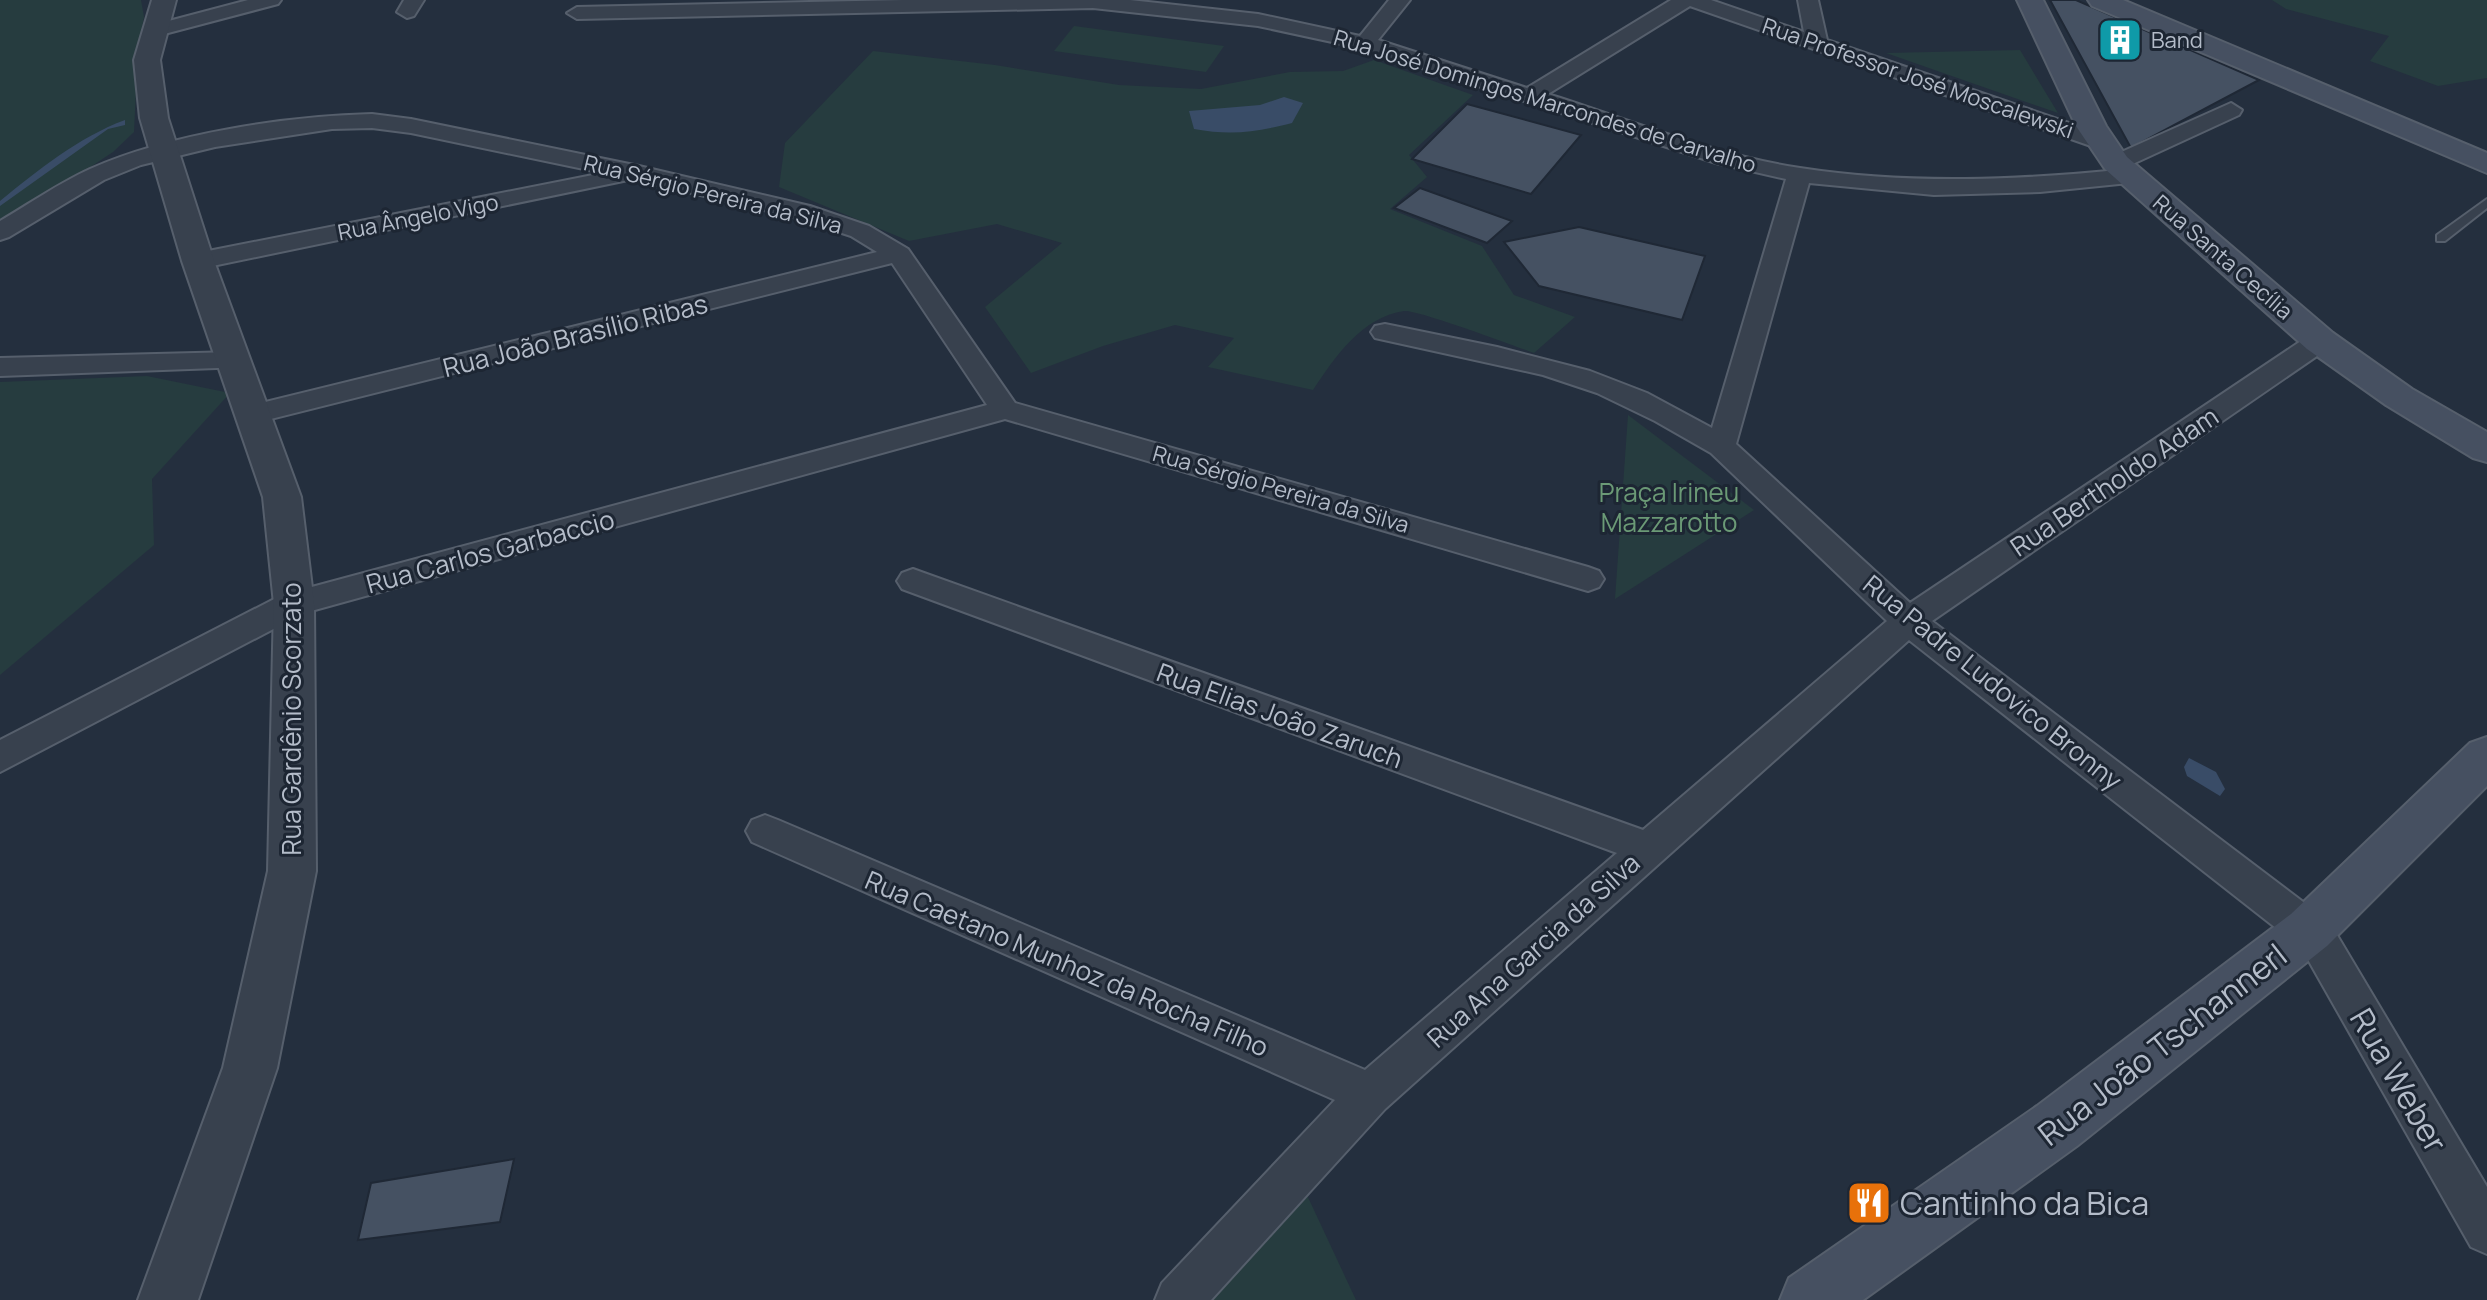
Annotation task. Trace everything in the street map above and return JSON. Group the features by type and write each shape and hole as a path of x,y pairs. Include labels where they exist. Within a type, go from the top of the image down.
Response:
{"main road":[{"name":"Rua Santa Cecília","path":"2030,0 2115,160 2320,341 2399,397 2487,449"},
{"path":"2101,0 2487,164"},
{"name":"Rua João Tschannerl","path":"1811,1300 2057,1126 2309,930 2487,756"}],"street":[{"name":"Rua Gardênio Scorzato","path":"164,0 147,60 154,118 198,261 282,497 294,604 292,871 250,1068 168,1300"},
{"path":"153,31 271,0"},
{"path":"1365,43 1400,0"},
{"path":"1531,95 1685,0"},
{"name":"Rua Professor José Moscalewski","path":"1692,0 1817,42 2115,160"},
{"path":"1808,0 1817,42"},
{"name":"Rua José Domingos Marcondes de Carvalho","path":"577,13 1093,2 1258,20 1365,43 1724,158 1799,175 1934,188 2040,185 2115,160 2231,110"},
{"name":"Rua Sérgio Pereira da Silva","path":"0,232 96,175 163,151 332,122 372,121 411,126 639,173 801,211 860,231 899,254 1005,410 1588,579"},
{"name":"Rua Ângelo Vigo","path":"198,261 639,173"},
{"path":"1721,446 1799,175"},
{"name":"Rua João Brasílio Ribas","path":"251,415 899,254"},
{"name":"Rua Padre Ludovico Bronny","path":"1385,332 1522,362 1606,387 1666,414 1721,446 1908,621 2309,930"},
{"name":"Rua Bertholdo Adam","path":"1908,621 2320,341"},
{"path":"0,367 234,361"},
{"name":"Rua Carlos Garbaccio","path":"0,757 294,604 1005,410"},
{"name":"Rua Elias João Zaruch","path":"913,581 1647,848"},
{"name":"Rua Ana Garcia da Silva","path":"1179,1300 1370,1094 1908,621"},
{"name":"Rua Caetano Munhoz da Rocha Filho","path":"765,831 1370,1094"},
{"name":"Rua Weber","path":"2309,930 2320,943 2487,1231"}],"lane":[{"path":"2441,238 2487,202"}],"green space":[{"path":"0,0 141,0 144,17 138,47 134,132 113,152 0,227"},
{"path":"2272,0 2487,0 2487,78 2438,86 2370,61 2389,36 2286,9"},
{"path":"1074,26 1224,46 1206,72 1054,51"},
{"path":"2020,50 2058,113 1886,53"},
{"path":"873,51 995,65 1119,85 1201,89 1290,72 1343,71 1374,60 1473,95 1409,155 1427,177 1390,209 1482,246 1514,295 1575,317 1534,353 1412,312 1389,315 1375,321 1351,340 1313,390 1208,367 1234,338 1175,325 1103,346 1031,373 985,307 1062,243 997,224 909,241 779,187 785,143"},
{"path":"147,376 230,393 152,479 154,545 0,675 0,382"},
{"name":"Praça Irineu Mazzarotto","path":"1628,415 1754,510 1615,599"},
{"path":"1306,1193 1356,1300 1199,1300"}],"water":[{"path":"1284,97 1303,103 1292,123 1255,131 1232,133 1194,129 1189,111 1260,105"},
{"path":"125,120 125,125 108,129 0,206 0,201 60,155 91,135"},
{"path":"2189,758 2216,772 2225,789 2220,796 2187,776 2184,767"}],"building":[{"name":"Band","path":"2050,0 2076,0 2259,80 2131,148"},
{"path":"1467,104 1581,135 1531,194 1412,159"},
{"path":"1420,188 1512,221 1487,243 1394,208"},
{"path":"1579,227 1705,256 1682,320 1539,286 1504,242"},
{"path":"514,1159 500,1222 358,1240 371,1183"}],"place":[{"name":"Band","path":"2120,40"},
{"name":"Cantinho da Bica","path":"1869,1203"}]}
